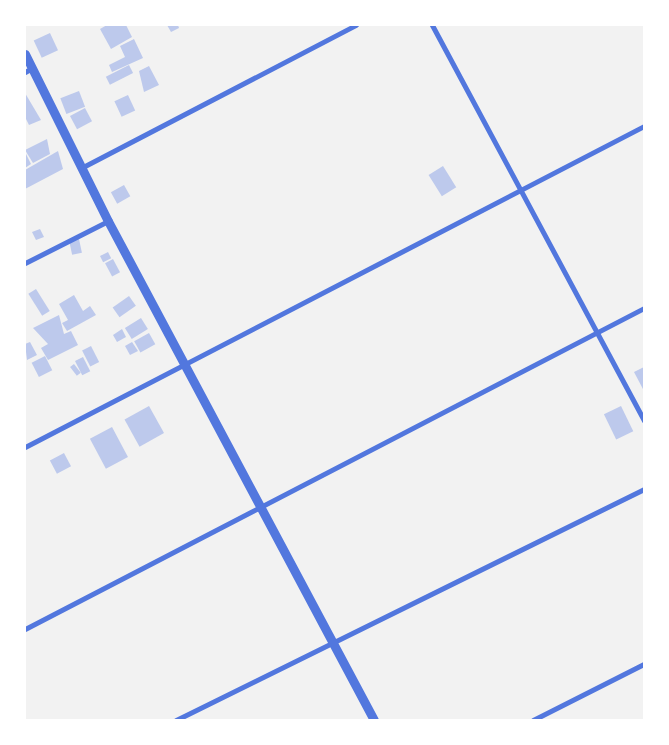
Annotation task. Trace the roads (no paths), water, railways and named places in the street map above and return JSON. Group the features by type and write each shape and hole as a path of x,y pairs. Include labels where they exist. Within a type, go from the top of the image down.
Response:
{"street":[{"path":"82,168 356,25"},
{"path":"432,25 524,189 644,421"},
{"path":"25,54 29,70 82,168 108,221 186,362 374,720"},
{"path":"25,447 644,126"},
{"path":"25,263 108,221"},
{"path":"25,629 644,308"},
{"path":"176,720 331,641 644,489"},
{"path":"533,720 644,664"}]}
